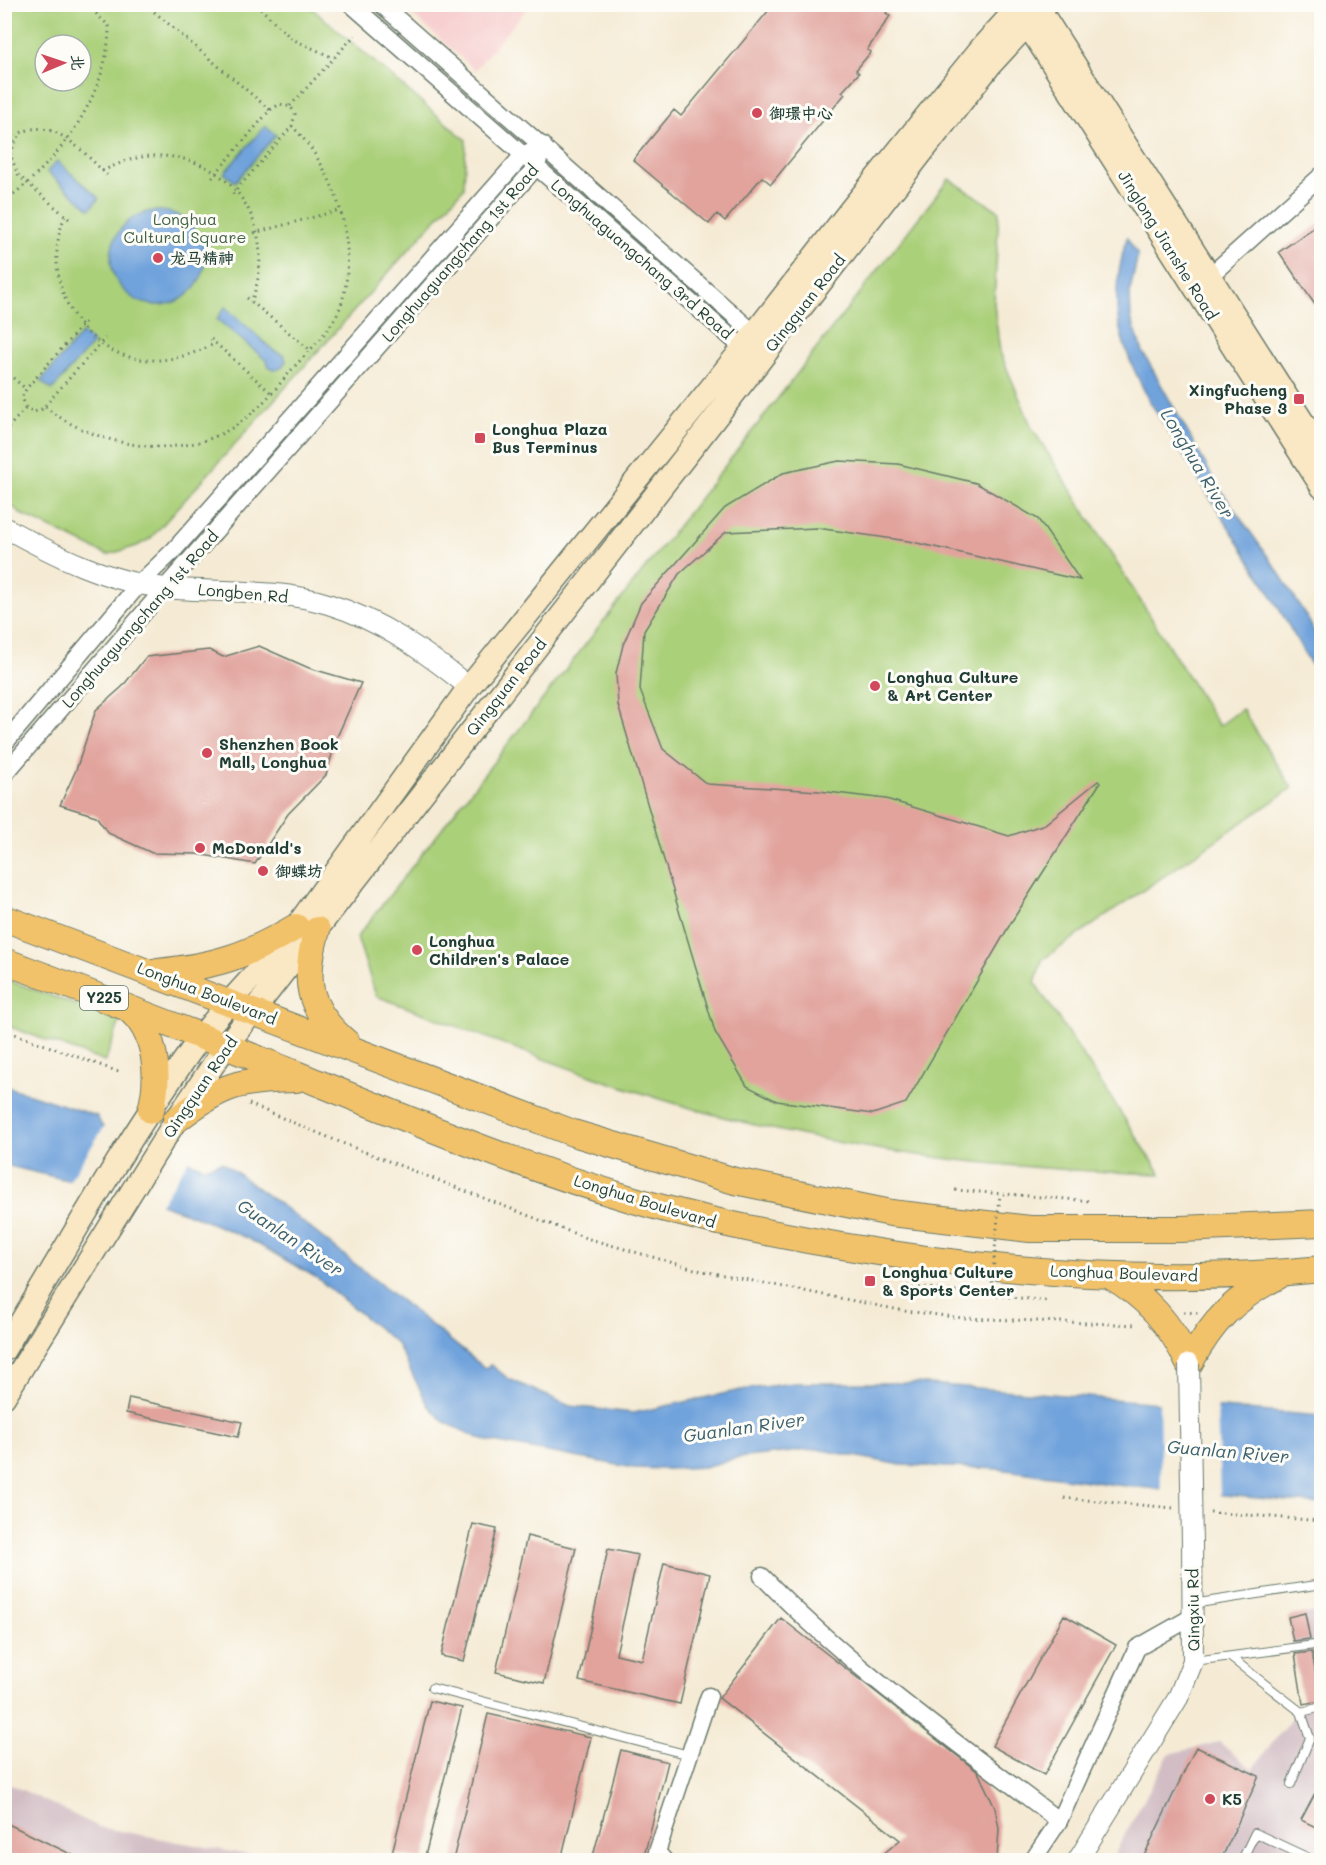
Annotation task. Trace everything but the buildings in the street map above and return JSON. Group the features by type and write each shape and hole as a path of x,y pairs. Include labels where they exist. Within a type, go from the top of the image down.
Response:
{"main road":[{"name":"Jinglong Jianshe Road","path":"1029,9 1202,283 1322,487"},
{"name":"Qingquan Road","path":"4,1397 176,1120 226,1046 255,1012 306,928 469,687 749,341 851,209 982,47 1029,9"},
{"name":"Qingquan Road","path":"4,1350 151,1110 202,1036 268,963 306,928 991,64 1029,9"},
{"name":"Jinglong Jianshe Road","path":"1202,283 1322,452"},
{"path":"4,907 33,928"},
{"name":"Longhua Boulevard","path":"4,918 573,1133 735,1181 891,1213 966,1223 1075,1230 1254,1227 1322,1223"},
{"path":"151,972 219,963 306,928 310,994 322,1016 336,1034 357,1051"},
{"name":"Longhua Boulevard","path":"4,962 202,1036 416,1123 632,1200 718,1224 901,1256 975,1266 1107,1274 1284,1273 1322,1269"},
{"path":"125,1006 138,1016 153,1050 154,1098 151,1110"},
{"path":"176,1120 206,1096 233,1084 255,1080 307,1078"},
{"path":"1189,1364 1216,1320 1230,1306 1284,1273"},
{"path":"1107,1274 1142,1296 1155,1308 1175,1335 1189,1364"}],"street":[{"name":"Longhuaguangchang 3rd Road","path":"351,4 523,155 749,341"},
{"name":"Longhuaguangchang 3rd Road","path":"381,4 543,146 749,341"},
{"name":"Longhuaguangchang 1st Road","path":"4,744 140,584 182,541 523,155 543,146"},
{"name":"Longhuaguangchang 1st Road","path":"4,775 165,588 537,166 543,146"},
{"path":"1202,283 1322,175"},
{"name":"Longben Rd","path":"4,527 99,573 140,584 165,588 286,596 327,603 386,629 469,687"},
{"name":"Qingxiu Rd","path":"1078,1860 1178,1698 1193,1661 1189,1364"},
{"path":"762,1576 790,1606 881,1683 1059,1821"},
{"path":"1033,1860 1059,1821 1137,1648 1192,1611"},
{"path":"664,1860 657,1852 709,1696"}],"lane":[{"path":"1192,1611 1322,1584"},
{"path":"1193,1661 1322,1644"},
{"path":"1230,1657 1301,1712 1310,1738 1291,1784"},
{"path":"432,1688 689,1755"},
{"path":"1301,1712 1322,1707"},
{"path":"1242,1860 1255,1833 1313,1860"}],"path":[{"path":"4,201 26,183 66,140 95,87 105,56 109,26 86,4"},
{"path":"96,12 102,4"},
{"path":"145,4 270,111"},
{"path":"256,4 292,39 334,58"},
{"path":"290,106 355,35"},
{"path":"212,177 270,111 280,104 290,106 295,114 292,126 232,195"},
{"path":"45,407 71,425 116,441 166,445 207,440 244,419 310,350 333,321 342,304 346,282 346,255 340,210 319,160 292,126"},
{"path":"69,219 26,183 12,165 10,154 19,134 36,127 46,128 66,140 107,176"},
{"path":"102,171 131,159 166,156 198,163 217,173 235,191 247,208 256,233 260,274 251,302"},
{"path":"256,233 340,210"},
{"path":"65,216 56,240 56,274 68,307 101,342 132,357 162,360 181,357 216,344"},
{"path":"247,298 310,350"},
{"path":"84,324 26,389 22,398 26,408 34,412 45,407 105,338"},
{"path":"211,339 271,393"},
{"path":"4,370 26,389"},
{"path":"4,432 26,408"},
{"path":"4,1030 119,1072"},
{"path":"241,1098 252,1106 342,1143 586,1238 698,1270 905,1311 1013,1322 1146,1325"},
{"path":"955,1190 1091,1201"},
{"path":"991,1294 1000,1194"},
{"path":"907,1286 1048,1301"},
{"path":"1183,1312 1203,1313"}],"shaded area":[{"path":"401,5 530,5 475,70"},
{"path":"1321,1611 1321,1860 1111,1860 1169,1754 1219,1742 1252,1769 1303,1704 1288,1617"},
{"path":"4,1781 99,1827 274,1860 5,1860"}],"green space":[{"name":"Longhua Cultural Square","path":"5,5 308,5 466,140 464,188 150,539 137,546 107,555 21,514 5,499"},
{"name":"Longhua Culture & Art Center","path":"949,179 999,211 994,304 1000,352 1032,428 1219,726 1242,709 1292,788 1042,960 1035,983 1161,1174 1052,1169 888,1151 780,1131 682,1106 594,1077 376,996 357,937"},
{"path":"5,979 120,1021 105,1062 5,1025"}],"water":[{"path":"265,126 276,135 235,182 224,173"},
{"path":"57,161 99,198 90,209 47,172"},
{"path":"158,211 176,214 191,225 202,240 205,258 202,276 191,291 176,302 158,305 140,302 125,291 114,276 111,258 114,240 125,225 140,214"},
{"name":"Longhua River","path":"1127,238 1138,255 1130,291 1131,318 1143,352 1217,485 1276,568 1308,619 1321,646 1321,682 1267,588 1150,402 1130,360 1123,341 1117,304 1117,284"},
{"path":"225,307 274,351 284,355 286,361 281,368 275,370 269,367 267,361 217,319"},
{"path":"82,333 93,343 52,390 41,381"},
{"name":"Guanlan River","path":"5,1086 97,1116 102,1126 204,1167 222,1162 285,1208 485,1368 491,1365 509,1379 570,1406 633,1413 741,1390 793,1383 916,1383 1321,1416 1321,1504 1116,1485 999,1469 901,1465 817,1449 738,1458 704,1467 667,1469 634,1468 483,1440 444,1422 428,1405 397,1344 317,1278 249,1239 187,1213 149,1200 5,1165"}],"pier":[{"path":"106,1124 190,1158 159,1206 68,1183"},
{"path":"1159,1400 1217,1405 1220,1498 1161,1492"}],"place":[{"name":"御璟中心","path":"757,113"},
{"name":"龙马精神","path":"158,258"},
{"name":"Xingfucheng Phase 3","path":"1299,399"},
{"name":"Longhua Plaza Bus Terminus","path":"480,438"},
{"name":"Longhua Culture & Art Center","path":"875,686"},
{"name":"Shenzhen Book Mall, Longhua","path":"207,753"},
{"name":"McDonald's","path":"200,848"},
{"name":"御蝶坊","path":"263,871"},
{"name":"Longhua Children's Palace","path":"417,950"},
{"name":"Longhua Culture & Sports Center","path":"870,1281"},
{"name":"K5","path":"1210,1799"}]}
